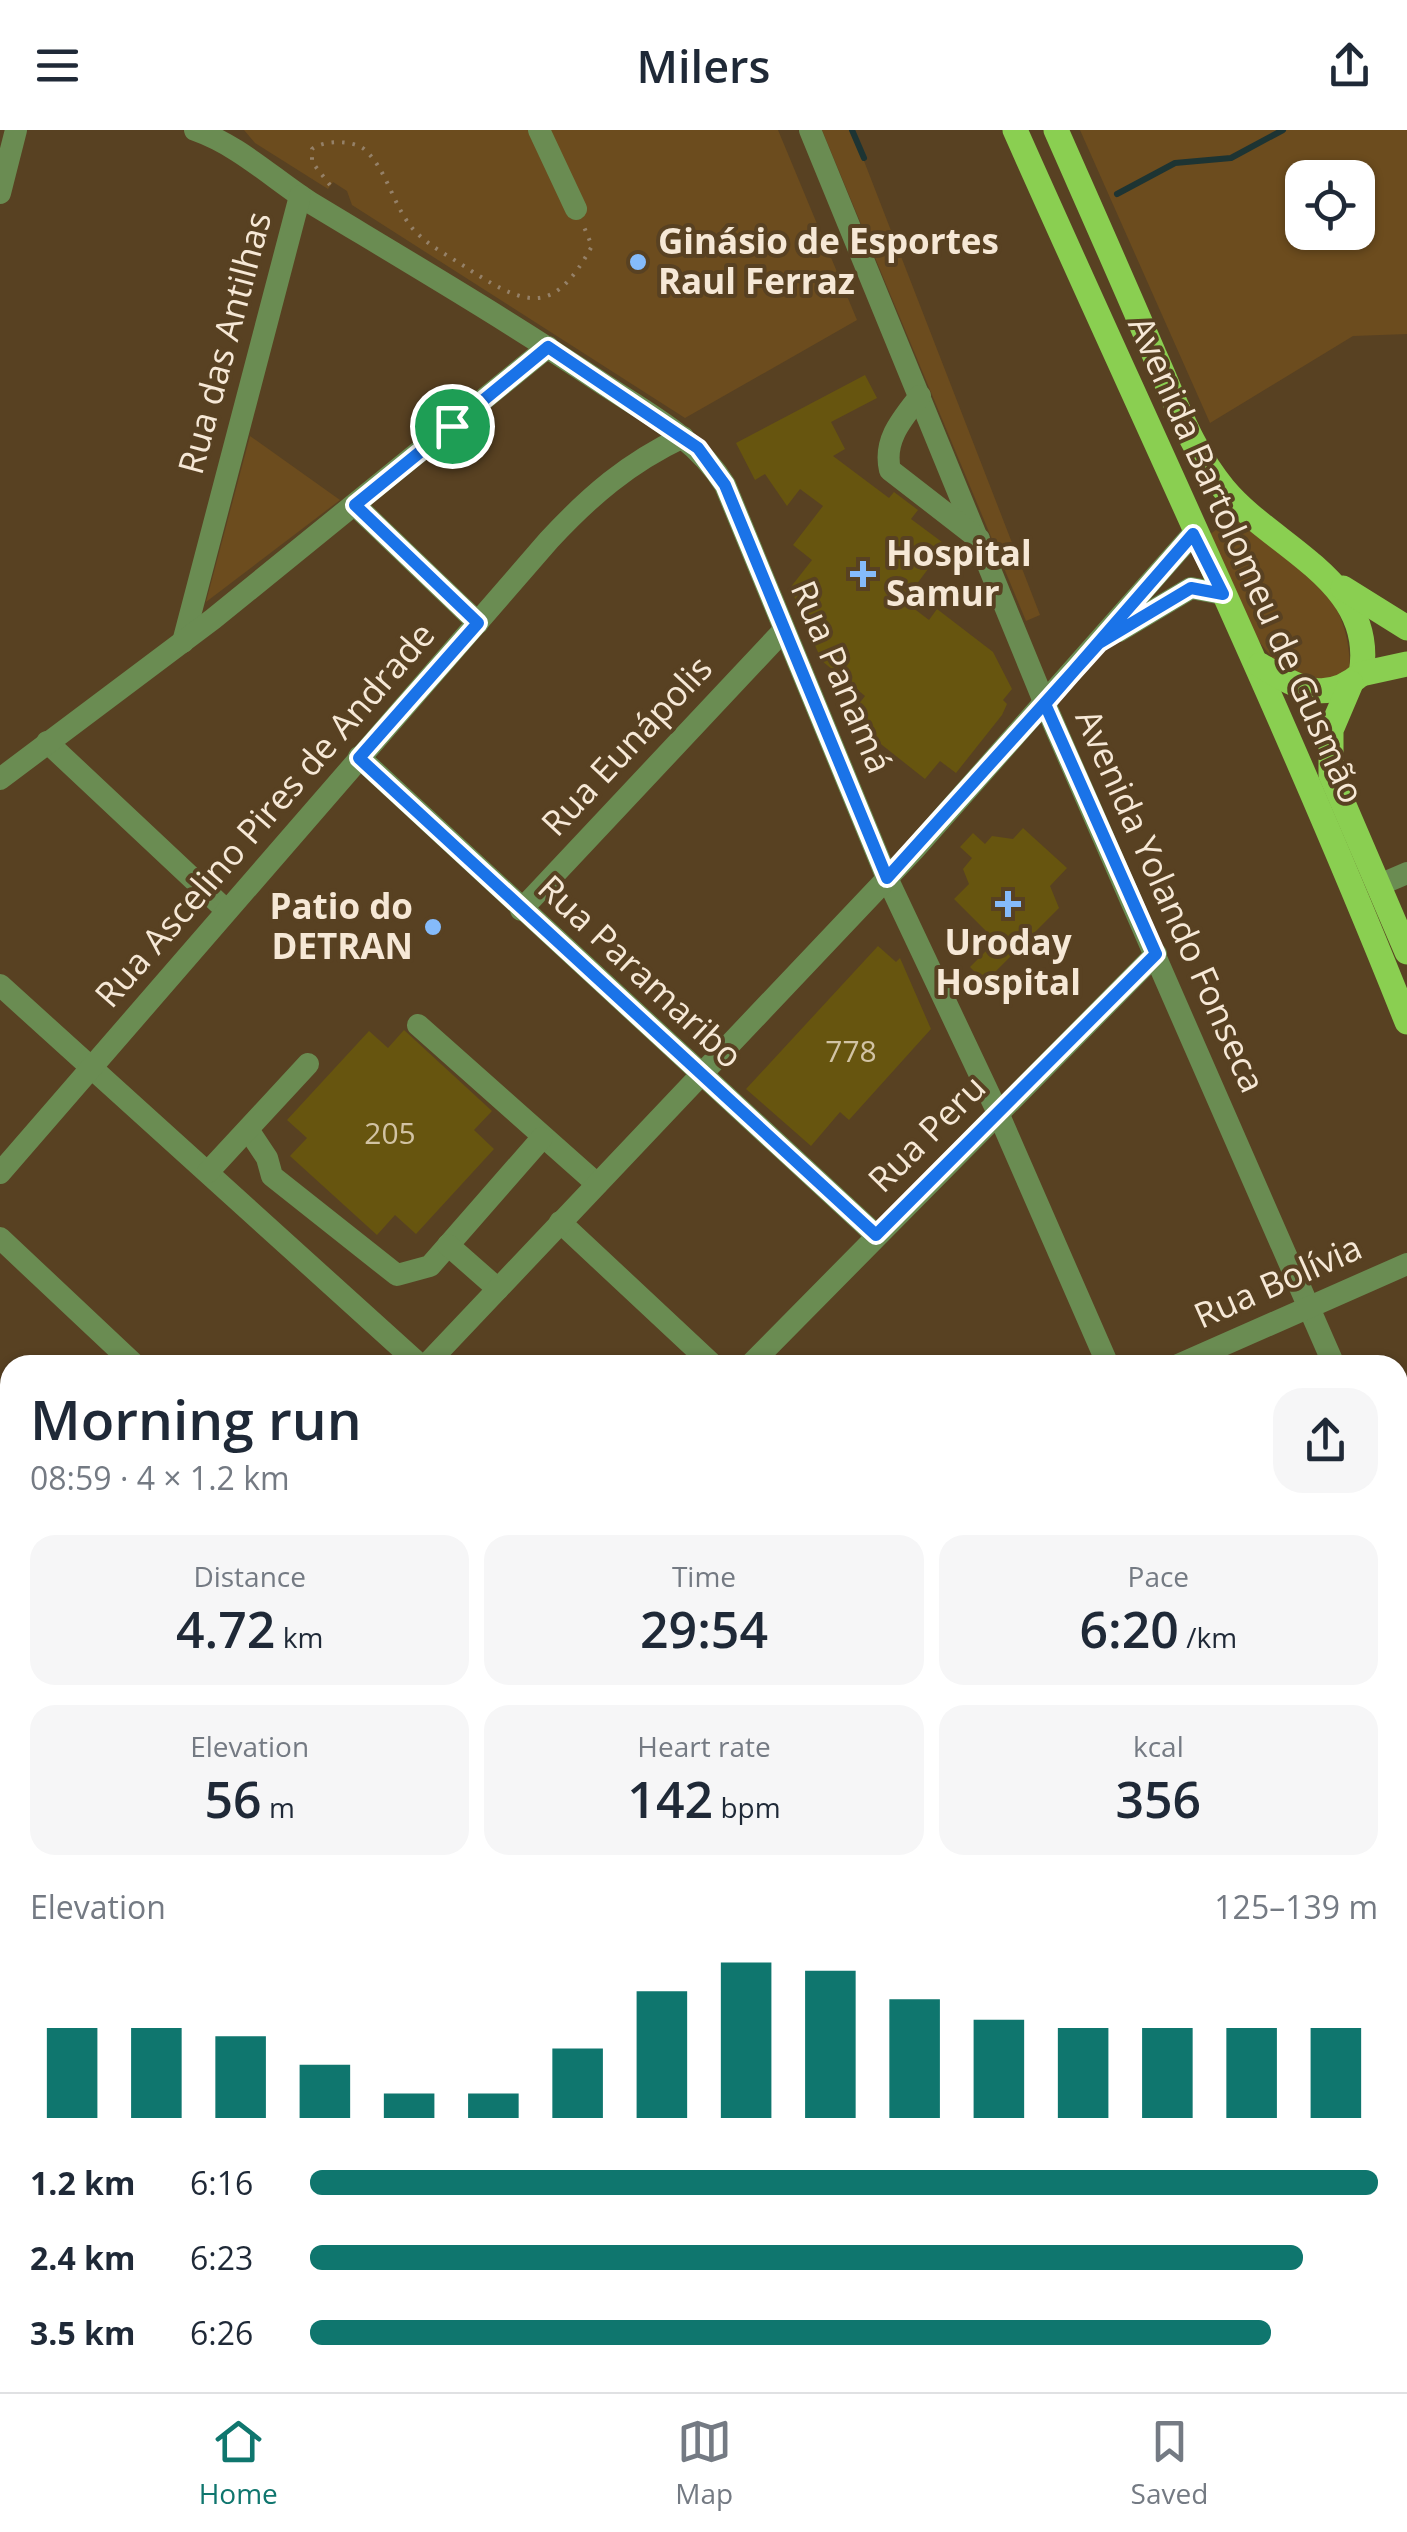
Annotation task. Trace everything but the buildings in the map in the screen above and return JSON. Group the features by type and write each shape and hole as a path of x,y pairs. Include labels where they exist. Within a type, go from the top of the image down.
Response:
{"main road":[{"name":"Avenida Bartolomeu de Gusmão","path":"1015,130 1193,534 1260,665 1407,1022"},
{"name":"Avenida Bartolomeu de Gusmão","path":"1056,130 1199,455 1246,514 1336,583 1407,628"},
{"path":"1336,583 1360,626 1365,654 1356,678"},
{"path":"1260,665 1301,690 1331,692 1356,678 1407,664"},
{"name":"Avenida Bartolomeu de Gusmão","path":"1356,678 1331,730 1331,774 1407,952"}],"street":[{"path":"0,193 16,130"},
{"name":"Rua das Antilhas","path":"183,642 300,196 232,139 196,130"},
{"path":"539,130 576,209"},
{"name":"Avenida Yolando Fonseca","path":"810,130 1045,704 1330,1355"},
{"name":"Rua Panamá","path":"300,196 548,347 682,437 711,462 725,485 887,878 998,1113 1104,1355"},
{"path":"0,779 213,619 548,347"},
{"path":"920,396 890,438 886,456 890,470 979,539"},
{"name":"Rua Ascelino Pires de Andrade","path":"0,1173 592,494 640,458 682,437"},
{"path":"355,505 478,623"},
{"path":"433,1355 887,878 1193,534"},
{"path":"1099,643 1191,588 1223,594"},
{"path":"193,605 213,619"},
{"name":"Rua Eunápolis","path":"521,910 784,631"},
{"path":"47,742 226,910"},
{"name":"Rua Paramaribo","path":"359,758 876,1235"},
{"path":"1379,885 1407,874"},
{"name":"Rua Peru","path":"760,1355 1156,954"},
{"path":"0,984 412,1355"},
{"path":"418,1025 597,1184"},
{"path":"208,1172 308,1064"},
{"path":"249,1131 268,1158 272,1176 397,1275 430,1266 542,1138"},
{"path":"560,1222 701,1355"},
{"path":"0,1238 124,1355"},
{"path":"448,1245 498,1289"},
{"name":"Rua Bolívia","path":"1200,1355 1407,1264"}],"path":[{"path":"330,185 312,162 312,149 318,144 346,142 363,148 414,230 477,274 526,300 543,300 561,289 592,246 576,209"}],"shaded area":[{"name":"Ginásio de Esportes Raul Ferraz","path":"244,130 778,130 857,320 685,418 352,205 347,191 333,182 328,189 255,143"},
{"path":"822,130 852,130 1040,615 1026,621"},
{"path":"1080,130 1407,130 1407,334 1353,336 1210,423"},
{"path":"250,436 340,500 206,602"},
{"path":"1228,521 1240,522 1300,566 1330,598 1341,618 1350,668 1323,683 1286,669 1261,644 1229,588 1209,535"}],"waterway":[{"path":"852,130 864,158"},
{"path":"1117,194 1175,163 1231,158 1283,130"}],"place":[{"name":"Ginásio de Esportes Raul Ferraz","path":"638,262"},
{"name":"Hospital Samur","path":"863,574"},
{"name":"Uroday Hospital","path":"1008,904"},
{"name":"Patio do DETRAN","path":"433,927"}],"route":[{"path":"452,426 355,505 478,623 359,758 876,1235 1156,954 1045,704 1099,643 1193,534 1223,594 1191,588 1099,643 887,878 725,485 698,448 548,347 452,426"}]}
